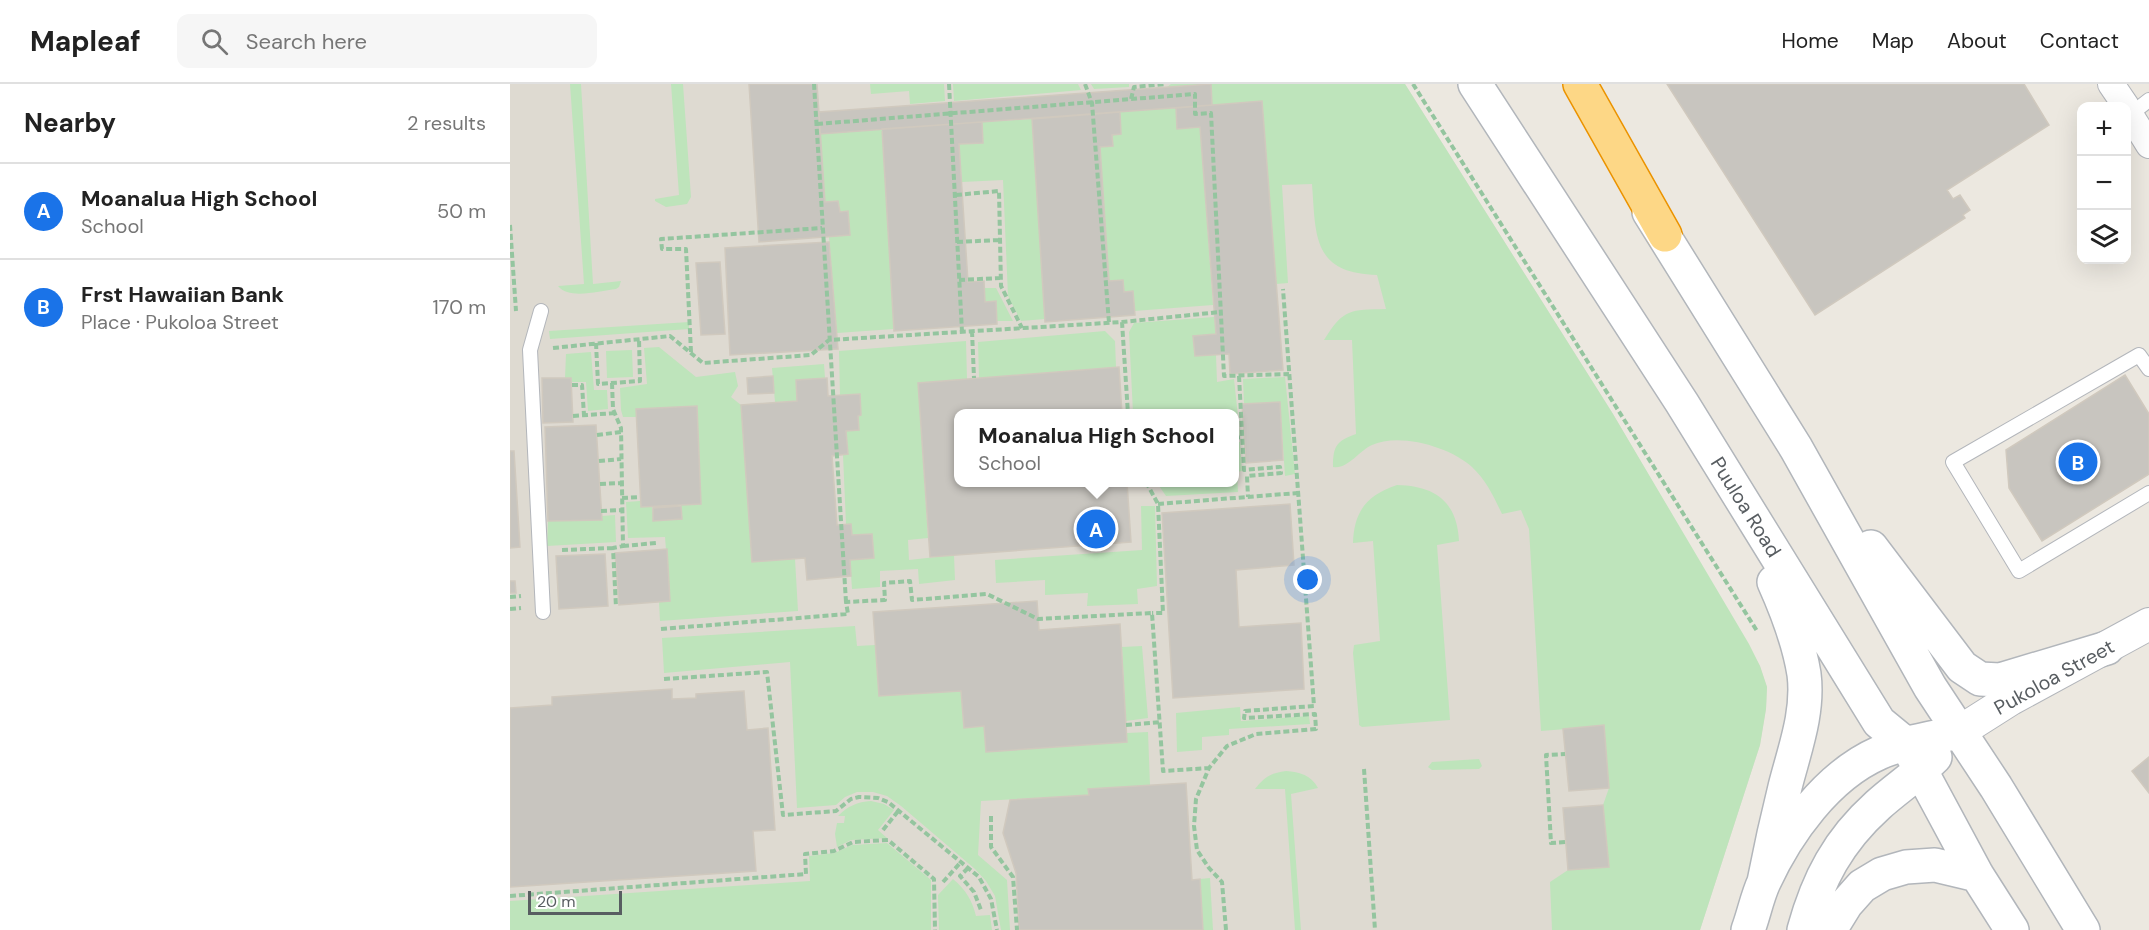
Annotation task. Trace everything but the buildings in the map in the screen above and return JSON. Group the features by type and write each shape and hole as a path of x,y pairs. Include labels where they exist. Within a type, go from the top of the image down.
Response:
{"highway":[{"path":"1580,84 1665,235"}],"main road":[{"name":"Puuloa Road","path":"1475,84 1682,404 1880,722 1914,758 1977,875 2012,930"},
{"path":"1562,84 1665,235 1796,448 1930,687 1996,787 2083,930"},
{"path":"1796,448 1962,667 1980,679 2000,680 2108,648"},
{"path":"1738,495 1788,614 1804,674 1804,706 1797,744 1775,826 1764,882 1748,930"},
{"path":"1804,930 1813,896 1842,844 1914,758 1959,732"},
{"path":"1764,882 1788,839 1823,794 1844,775 1877,754 1914,758"},
{"path":"1830,930 1846,904 1862,886 1882,874 1906,867 1935,865 1977,875"}],"street":[{"path":"2111,84 2133,107 2149,145"},
{"name":"Pukoloa Street","path":"1959,732 2011,699 2149,624"}],"lane":[{"path":"541,311 530,350 543,612"},
{"path":"2149,369 2144,352 1953,462 2019,571 2149,493"}],"path":[{"path":"661,629 848,614 814,84"},
{"path":"949,84 962,332"},
{"path":"1085,84 1092,103 1109,323"},
{"path":"1131,99 1134,87 1165,84"},
{"path":"1413,84 1759,634"},
{"path":"817,124 1195,94 1195,114 1211,113 1224,376 1289,374"},
{"path":"955,195 999,191 1001,286 1022,328"},
{"path":"510,225 518,351 670,336 703,363 811,355 829,340 1109,323 1220,312"},
{"path":"691,353 686,249 662,249 661,239 822,228"},
{"path":"957,242 999,240"},
{"path":"959,280 1000,278"},
{"path":"1226,930 1222,882 1197,850 1194,826 1196,800 1209,768 1227,746 1256,734 1316,729 1315,714 1244,718 1245,711 1314,706 1283,289"},
{"path":"1122,322 1128,409"},
{"path":"972,332 974,378"},
{"path":"596,343 598,384 640,381 639,339"},
{"path":"1239,376 1244,470 1280,466 1281,473 1247,476 1248,497"},
{"path":"612,383 615,413 621,432 623,546"},
{"path":"572,385 582,385 584,415"},
{"path":"573,416 615,413"},
{"path":"597,435 621,432"},
{"path":"1239,437 1243,437"},
{"path":"598,461 621,459"},
{"path":"600,484 622,483"},
{"path":"846,602 885,600 884,582 910,580 912,600 987,594 1038,619 1163,613 1158,504 1148,487"},
{"path":"1158,504 1298,493"},
{"path":"622,498 640,497"},
{"path":"601,511 622,510"},
{"path":"540,551 613,548 656,543"},
{"path":"613,548 616,607"},
{"path":"1152,613 1163,771 1209,768"},
{"path":"664,679 767,672 783,815 836,811 859,797 878,798 899,810 979,877 991,899 997,930"},
{"path":"1126,725 1161,722"},
{"path":"1565,754 1546,755 1551,843 1565,842"},
{"path":"1364,769 1375,930"},
{"path":"883,830 899,810"},
{"path":"991,816 991,847 1013,877 1017,930"},
{"path":"510,896 806,874 805,854 834,850 853,842 888,840 934,879 935,930"},
{"path":"943,882 961,862"},
{"path":"968,867 960,876 974,892 981,910"}],"shaded area":[{"path":"510,84 1405,84 1613,414 1760,666 1767,687 1760,745 1700,930 510,930"}],"green space":[{"path":"570,84 581,84 593,284 621,281 616,289 593,293 569,293 558,286 584,284"},
{"path":"671,84 683,84 691,197 687,204 666,207 655,199 679,195"},
{"path":"870,84 944,84 945,101 910,104 909,91 871,94"},
{"path":"953,84 1078,84 1081,90 954,101"},
{"path":"1091,84 1129,84 1129,87 1094,89"},
{"path":"1171,84 1210,84 1167,87"},
{"path":"1210,84 1405,84 1613,414 1749,644 1767,687 1760,745 1700,930 1552,930 1550,882 1568,870 1608,867 1603,805 1609,788 1604,726 1541,731 1529,529 1521,510 1502,514 1477,472 1463,460 1438,448 1410,441 1383,441 1367,448 1343,466 1333,467 1337,445 1356,434 1352,340 1324,340 1337,322 1349,313 1386,309 1377,275 1356,273 1340,267 1329,259 1317,235 1312,184 1282,185 1288,283 1276,284 1262,101 1212,105"},
{"path":"1176,108 1178,129 1200,127 1213,305 1134,311 1133,291 1124,292 1109,281 1100,147 1113,146 1112,135 1121,134 1120,112"},
{"path":"1032,119 1045,319 1021,321 1008,296 1003,180 962,182 959,144 983,143 982,122"},
{"path":"882,129 894,329 837,333 829,237 850,235 848,211 840,212 838,201 825,202 820,134"},
{"path":"984,288 996,288 1013,321 997,321 996,301 985,302"},
{"path":"1214,317 1216,334 1193,336 1195,356 1216,355 1217,382 1234,379 1237,409 1133,409 1129,332 1134,323"},
{"path":"689,322 689,329 550,339 549,331"},
{"path":"1105,331 1115,341 1116,367 979,378 978,342"},
{"path":"966,341 967,379 918,383 928,538 908,540 909,560 954,555 955,580 919,584 918,569 880,571 880,587 852,589 850,560 874,558 872,534 852,535 851,524 846,524 843,455 848,454 846,431 859,430 858,416 861,415 860,394 840,396 839,351"},
{"path":"659,347 696,377 735,372 738,386 731,397 741,405 752,562 795,559 798,611 660,621 659,602 670,601 665,537 628,538 626,502 640,501 641,507 652,507 654,521 682,519 681,505 701,504 697,407 637,409 636,417 623,417 621,410 620,388 647,384 644,348"},
{"path":"632,350 633,377 607,378 606,351"},
{"path":"591,352 594,390 607,390 608,409 588,411 586,382 572,382 571,378 565,378 566,354"},
{"path":"824,364 825,378 796,380 797,401 775,402 772,368"},
{"path":"1285,377 1295,474 1285,476 1280,402 1244,404 1243,379"},
{"path":"1239,442 1240,442 1242,471 1239,472"},
{"path":"1397,485 1422,489 1442,498 1449,506 1457,527 1459,541 1437,545 1450,720 1362,727 1359,725 1354,645 1380,641 1373,541 1353,543 1354,532 1359,513 1370,499"},
{"path":"1160,487 1238,487 1238,492 1166,496"},
{"path":"1141,506 1155,506 1157,586 1137,589 1138,604 1087,606 1088,593 1045,595 1045,580 996,583 995,560 1142,550"},
{"path":"615,515 616,542 547,546 548,521 601,520 602,516"},
{"path":"855,626 857,646 875,645 879,696 961,691 964,727 984,726 986,752 1127,742 1127,733 1148,732 1150,785 1088,790 1089,795 981,801 978,855 1007,880 1010,930 1001,930 995,896 975,869 887,796 873,792 857,792 845,797 836,805 797,808 790,662 664,673 662,638"},
{"path":"1142,646 1148,718 1126,721 1122,647"},
{"path":"1240,707 1241,721 1309,716 1310,724 1229,729 1229,735 1202,737 1202,750 1177,752 1176,713"},
{"path":"1479,759 1482,766 1479,769 1432,770 1428,767 1432,762"},
{"path":"1286,771 1305,775 1318,788 1291,794 1301,930 1295,930 1285,789 1255,789 1268,776"},
{"path":"871,801 884,804 894,810 878,830 887,838 851,840 837,847 835,834 837,823 844,823 845,816 838,816 853,805"},
{"path":"887,843 931,880 931,930 510,930 510,901 810,881 809,856 835,853 852,845"},
{"path":"1210,878 1213,930 1203,930 1200,879"},
{"path":"953,879 968,896 976,916 990,915 992,930 939,930 938,895"}],"place":[{"name":"Frst Hawaiian Bank","path":"2078,462"},
{"name":"Moanalua High School","path":"1096,529"}]}
